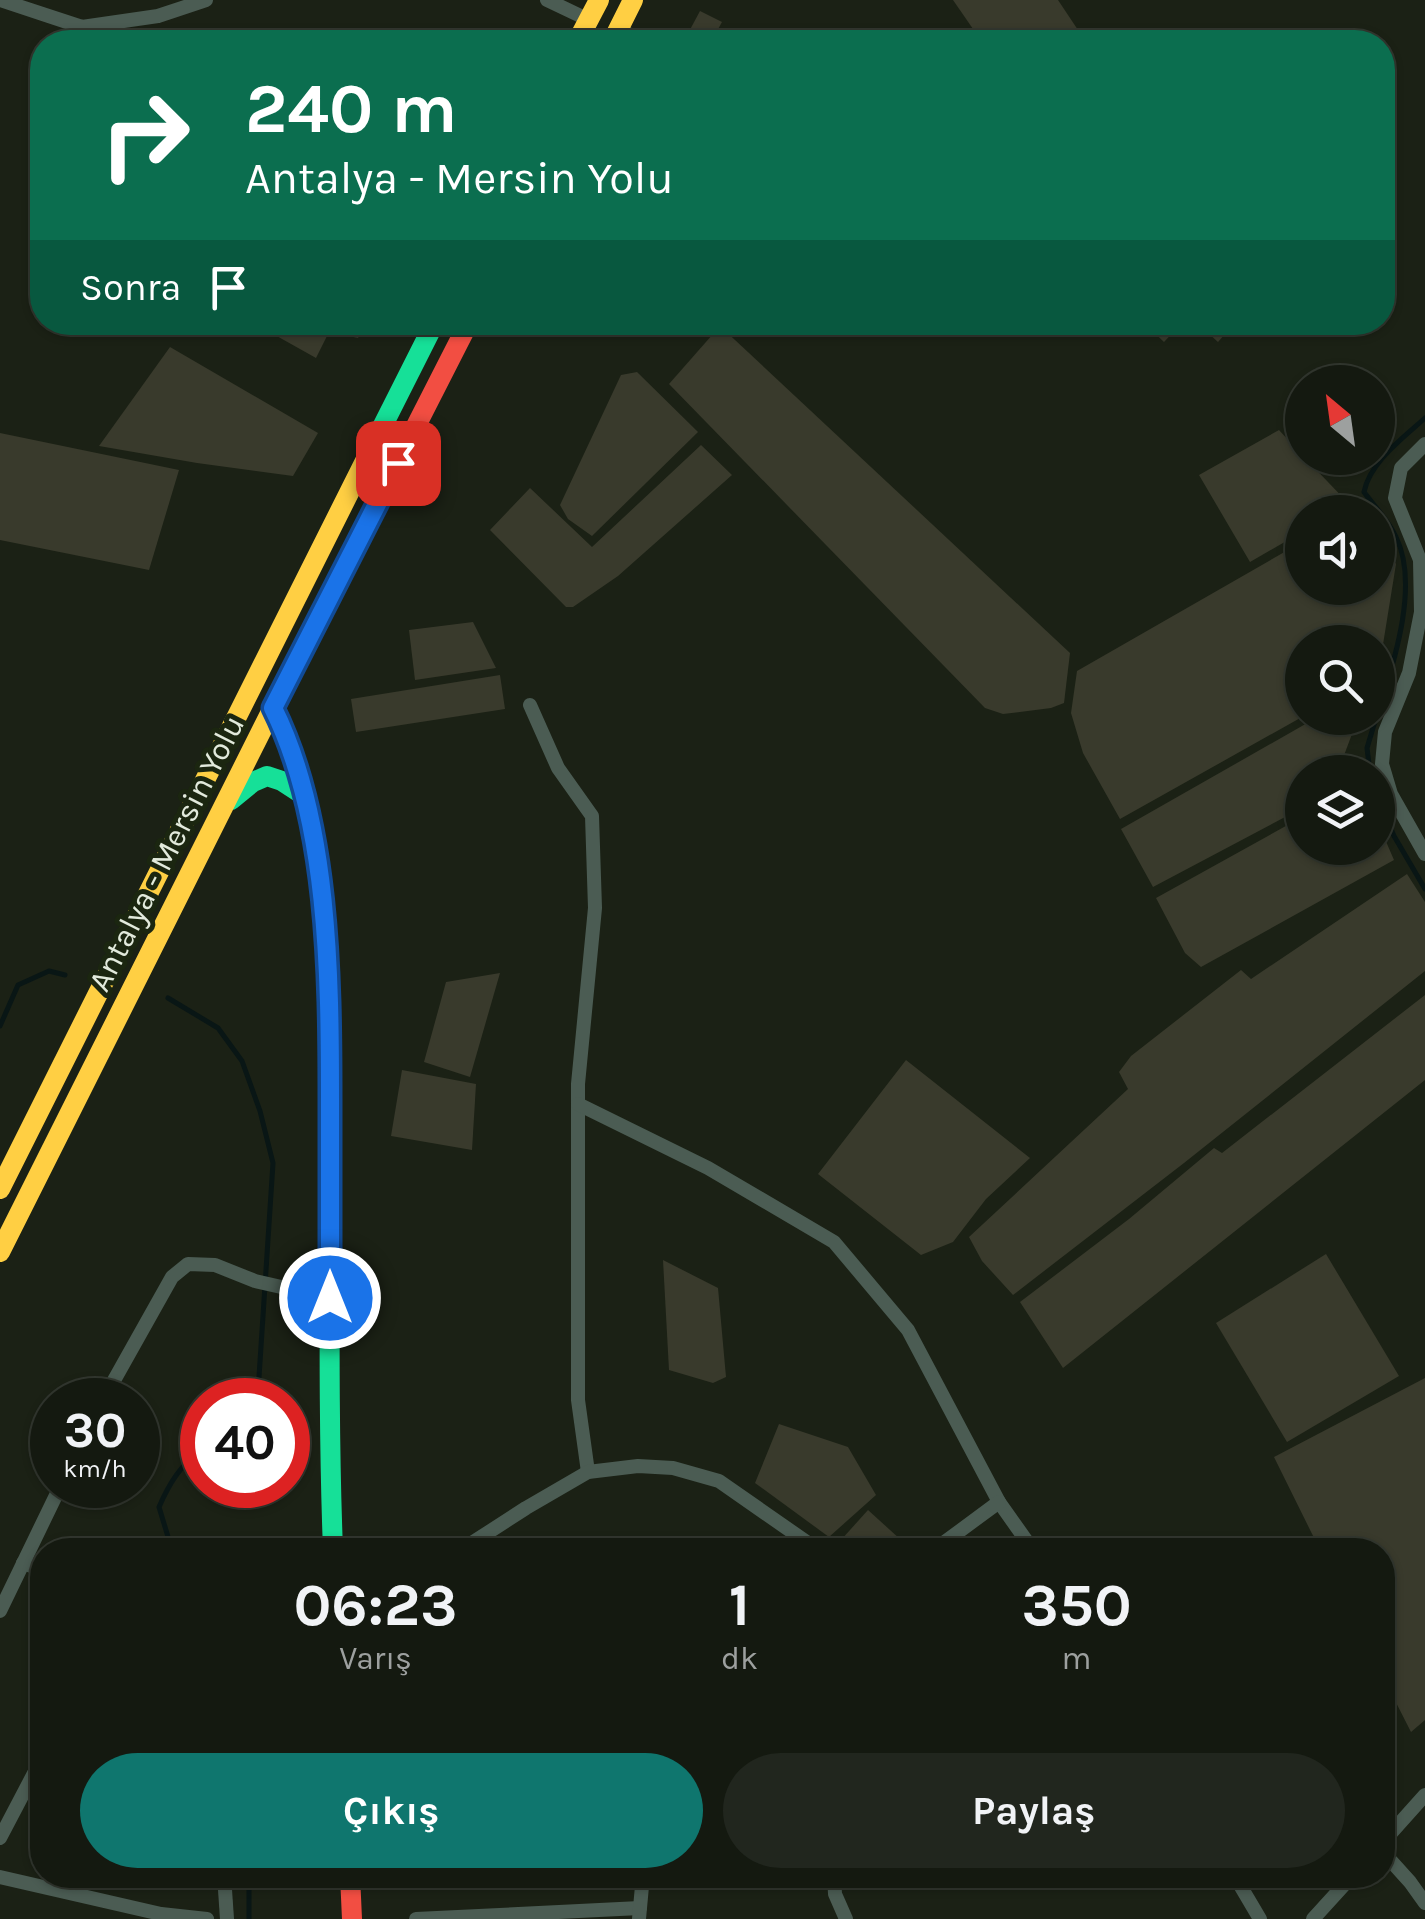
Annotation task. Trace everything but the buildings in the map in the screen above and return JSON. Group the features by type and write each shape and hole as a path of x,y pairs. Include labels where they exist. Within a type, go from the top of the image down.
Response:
{"main road":[{"path":"584,30 599,0"},
{"path":"618,30 634,0"},
{"name":"Antalya - Mersin Yolu","path":"0,1190 428,335"},
{"name":"Antalya - Mersin Yolu","path":"0,1252 463,335"},
{"path":"247,694 273,708 305,796 314,838 326,948 333,1538"},
{"path":"222,807 266,774 305,796"},
{"path":"351,1888 352,1919"}],"street":[{"path":"0,0 82,27 158,16 206,0"},
{"path":"547,0 589,20"},
{"path":"1425,444 1400,468 1395,498 1420,560 1421,612 1409,673 1385,732 1382,764 1391,794 1425,854"},
{"path":"530,705 558,768 592,816 595,908 578,1084 578,1400 588,1472"},
{"path":"578,1104 708,1168 834,1242 908,1330 999,1502 1024,1538"},
{"path":"115,1378 172,1277 188,1264 215,1265 255,1281 330,1298"},
{"path":"480,1538 588,1472 638,1466 673,1468 718,1481 793,1538"},
{"path":"950,1538 999,1502"},
{"path":"35,1538 49,1508"},
{"path":"0,1612 30,1548"},
{"path":"23,1563 30,1566"},
{"path":"0,1838 30,1781"},
{"path":"1395,1829 1425,1796"},
{"path":"1395,1865 1425,1904"},
{"path":"0,1877 30,1884"},
{"path":"48,1888 161,1914 207,1919"},
{"path":"225,1888 227,1919"},
{"path":"416,1919 640,1913 642,1888"},
{"path":"835,1888 846,1919"},
{"path":"1242,1888 1260,1919"},
{"path":"1313,1919 1341,1888"}],"lane":[{"path":"622,22 628,30"}],"waterway":[{"path":"1395,655 1405,601 1403,556 1396,537 1364,492 1380,461 1425,418"},
{"path":"1368,755 1371,735"},
{"path":"1395,838 1425,889"},
{"path":"0,1026 18,985 49,971 65,975"},
{"path":"168,998 218,1028 242,1061 273,1163 258,1378"},
{"path":"168,1538 159,1507 180,1471"},
{"path":"249,1888 249,1919"}],"traffic: fast":[{"path":"366,459 428,335"},
{"path":"273,709 306,802 316,845 327,936 331,1028 333,1538"},
{"path":"231,800 267,776 305,796"}],"traffic: slow":[{"path":"583,30 599,0"},
{"path":"618,30 633,0"},
{"path":"0,1189 366,459"},
{"path":"0,1252 308,638"}],"traffic: jam":[{"path":"308,638 462,335"},
{"path":"351,1888 352,1919"}],"route":[{"path":"330,1298 326,948 314,838 305,796 273,708 398,463"}]}
